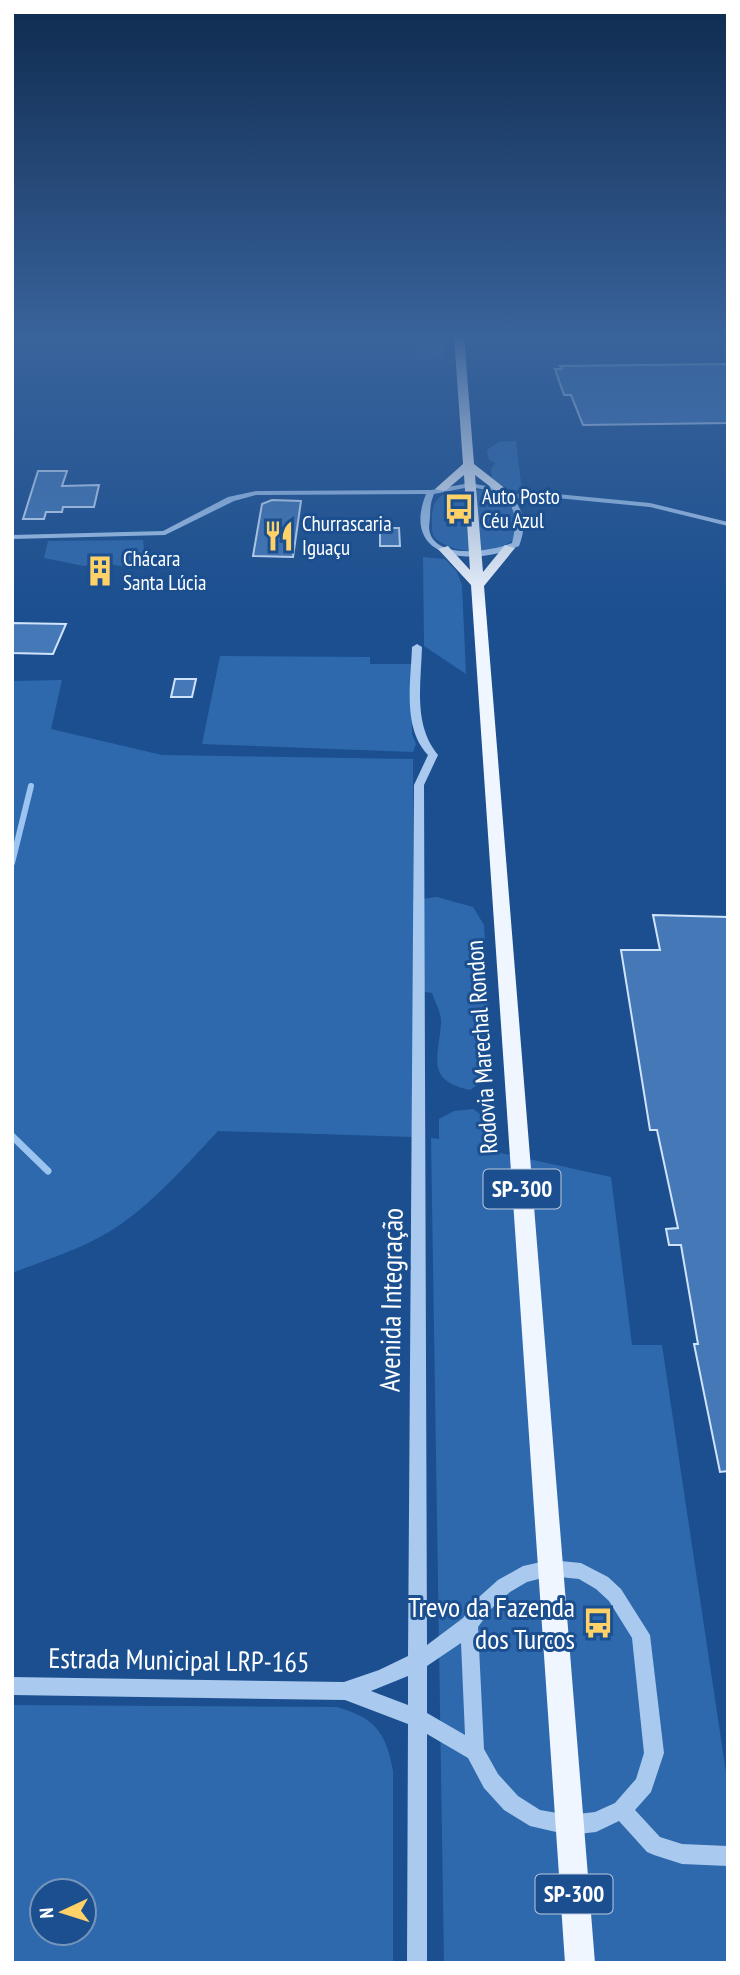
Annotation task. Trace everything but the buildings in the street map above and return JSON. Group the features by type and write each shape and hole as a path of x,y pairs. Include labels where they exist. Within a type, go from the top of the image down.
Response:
{"main road":[{"name":"Rodovia Marechal Rondon","path":"466,428 580,1963"},
{"path":"436,490 469,465 500,489"},
{"path":"444,549 478,585 509,548"}],"street":[{"path":"12,537 165,533 232,499 256,494 436,490 470,485 500,489 510,497 516,507 519,532 516,544 509,548 476,554 444,549 432,543 426,535 426,503 436,490"},
{"path":"510,497 536,494 650,505 728,524"},
{"name":"Avenida Integração","path":"416,1963 419,785 432,755 425,750 417,733 417,647"},
{"path":"469,1625 475,1751 491,1781 511,1803 537,1819 569,1825 596,1822 622,1810 644,1785 654,1753 641,1635 615,1595 601,1583 580,1571 550,1568"},
{"name":"Estrada Municipal LRP-165","path":"12,1686 344,1690 385,1680 415,1665 469,1625 485,1603 504,1586 523,1574 550,1568"},
{"name":"Estrada Municipal LRP-165","path":"344,1690 415,1717 475,1751"},
{"path":"622,1810 654,1845 682,1854 728,1856"}],"shaded area":[{"path":"516,441 522,491 508,489 492,478 491,469 495,463 489,460 487,450 499,442"},
{"path":"487,490 502,497 511,508 516,522 514,539 497,548 476,551 445,545 435,538 432,529 436,501 449,492"},
{"path":"143,540 144,549 134,563 120,566 105,563 84,566 44,558 48,541"},
{"path":"423,557 445,559 457,572 462,585 466,674 424,646"},
{"path":"220,656 370,657 370,664 411,664 412,734 416,744 413,752 202,744"},
{"path":"62,680 51,729 162,755 413,759 413,900 437,897 473,907 484,925 492,1060 487,1078 470,1090 446,1081 438,1067 437,1058 441,1020 438,1008 432,993 413,990 414,1137 218,1131 160,1192 121,1224 82,1246 12,1273 12,681"},
{"path":"473,1109 490,1121 492,1151 611,1177 632,1345 662,1345 728,1786 728,1963 444,1963 431,1138 439,1139 439,1119 454,1111"},
{"path":"12,1705 337,1707 370,1722 377,1728 387,1746 393,1771 393,1963 12,1963"}],"waterway":[{"path":"12,863 31,786"},
{"path":"12,1136 48,1171"}],"place":[{"name":"Auto Posto Céu Azul","path":"459,509"},
{"name":"Churrascaria Iguaçu","path":"279,536"},
{"name":"Chácara Santa Lúcia","path":"100,571"},
{"name":"Trevo da Fazenda dos Turcos","path":"598,1623"}]}
